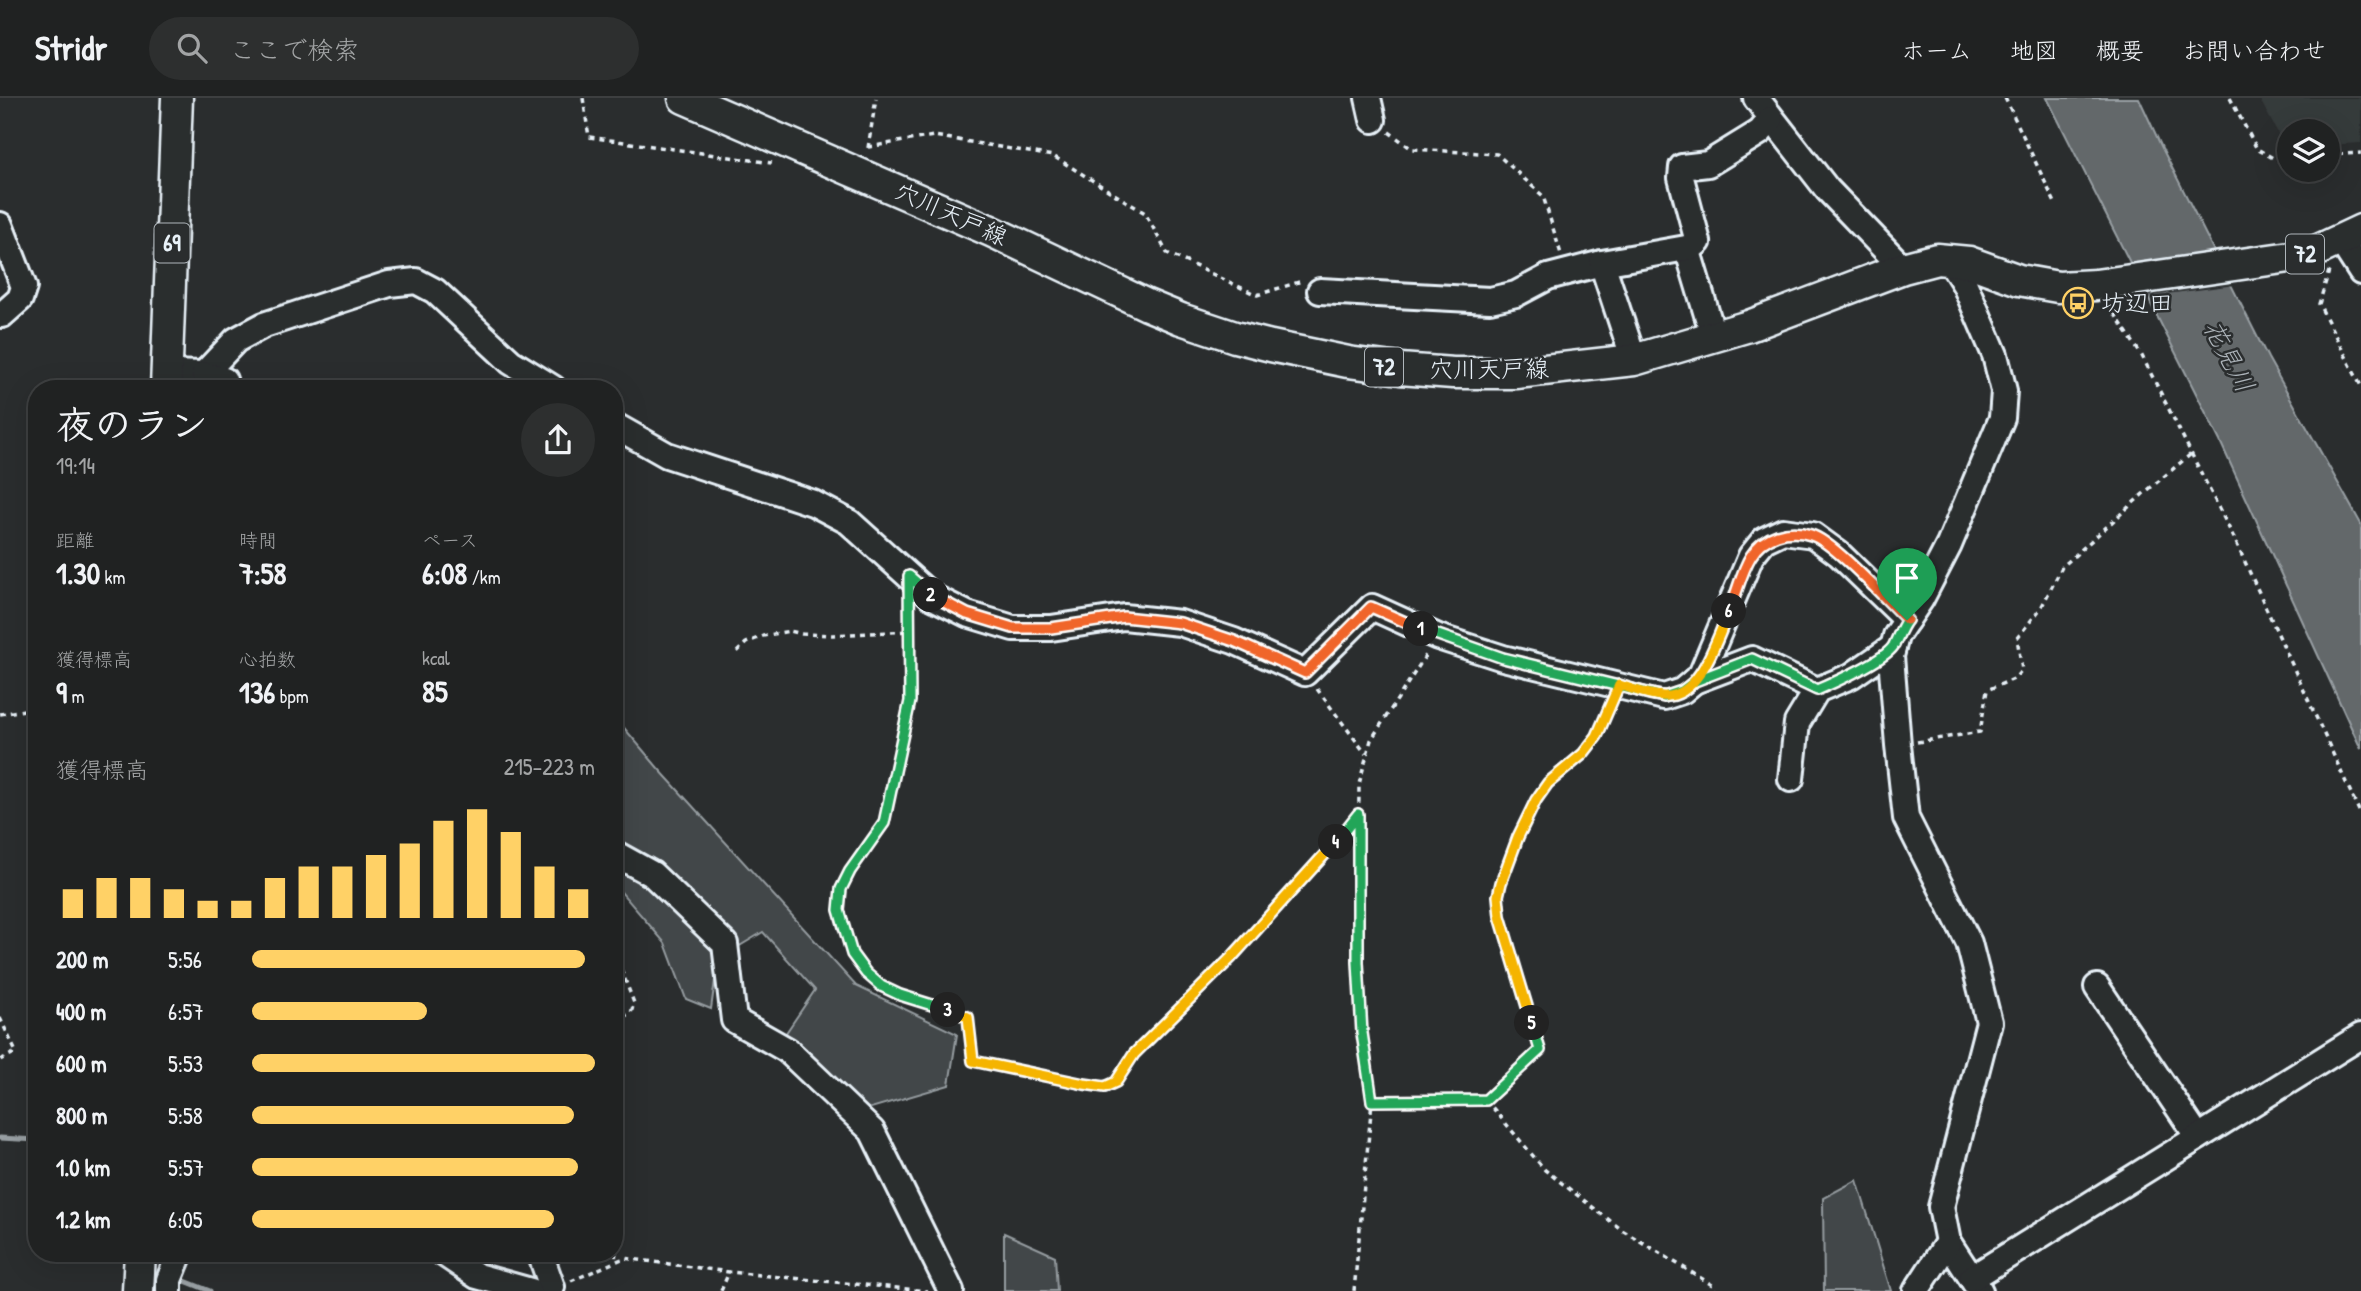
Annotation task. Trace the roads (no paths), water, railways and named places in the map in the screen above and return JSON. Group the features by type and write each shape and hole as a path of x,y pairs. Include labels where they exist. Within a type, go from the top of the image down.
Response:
{"main road":[{"name":"69","path":"167,380 177,98"},
{"name":"穴川天戸線","path":"684,98 865,161 991,231 1147,305 1234,337 1361,363 1453,373 1516,373 1634,360 1714,338 1924,261 1949,259 1969,262 2019,280 2046,285 2110,289 2344,245"},
{"path":"138,1291 139,1262"}],"street":[{"path":"1756,98 1827,189 1903,268"},
{"path":"1320,291 1490,300 1517,294 1548,277 1567,272 1692,247 1698,242 1681,178 1682,167 1708,164 1760,132 1771,119"},
{"path":"0,225 24,287 20,299 2,315"},
{"path":"2344,245 2361,272"},
{"path":"1687,248 1714,338"},
{"path":"1949,259 1965,285 1995,355 2004,391 2002,418 1949,545 1921,599 1896,636 1891,656 1906,818 1969,943 1989,1022 1941,1207 1948,1242 1976,1284 2198,1137 2361,1036"},
{"path":"1602,263 1634,360"},
{"path":"204,374 236,340 264,325 389,284 416,281 435,291 511,362 540,380"},
{"path":"172,380 204,374 224,380"},
{"path":"623,430 667,455 813,503 849,522 931,596 967,614 1013,628 1051,628 1124,617 1180,623 1234,641 1305,673 1371,607 1438,637 1503,658 1664,697 1682,691 1701,675 1751,556 1764,540 1783,531 1813,535 1839,554 1907,620"},
{"path":"1791,779 1797,723 1817,690 1851,676 1893,647"},
{"path":"1695,681 1752,659 1817,690"},
{"path":"623,858 652,874 725,944 734,1020 787,1050 872,1131 951,1291"},
{"path":"2097,987 2198,1137"},
{"path":"1916,1291 1948,1242"},
{"path":"169,1291 169,1280 176,1262"},
{"path":"456,1262 477,1276 541,1289 540,1262"}],"water":[{"name":"花見川","path":"2047,98 2139,98 2268,358 2361,524 2361,749 2220,441"}],"waterway":[{"path":"0,1138 28,1140"},
{"path":"180,1279 210,1291"}],"place":[{"name":"坊辺田","path":"2078,303"}]}
